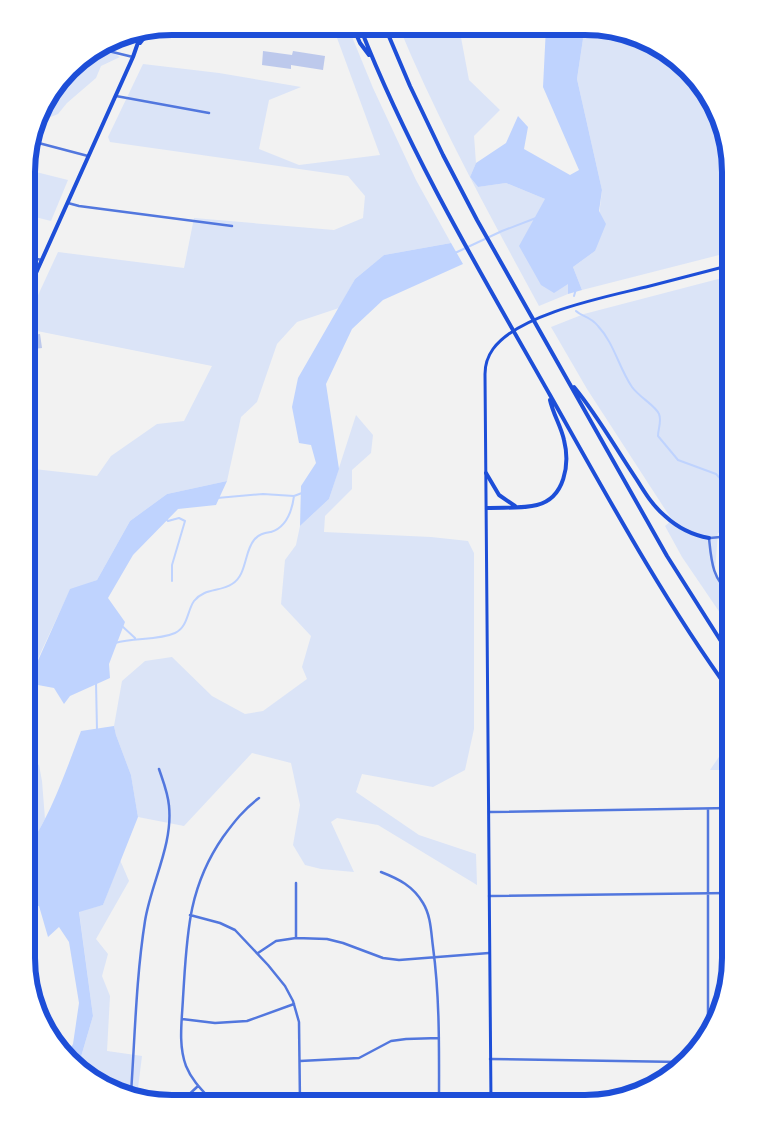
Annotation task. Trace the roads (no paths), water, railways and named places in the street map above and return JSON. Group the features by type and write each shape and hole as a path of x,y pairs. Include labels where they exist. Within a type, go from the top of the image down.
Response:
{"main road":[{"path":"356,35 360,43 372,58"},
{"path":"363,35 412,142 457,230 637,549 722,681"},
{"path":"388,35 410,86 477,220 667,556 722,644"},
{"path":"35,275 140,39"},
{"path":"138,45 143,39"},
{"path":"490,1095 485,369 493,349 502,339 523,326 561,310 722,267"},
{"path":"565,375 589,406 623,460 660,512 672,523 687,532 709,538"},
{"path":"487,508 535,506 548,500 559,489 565,475 567,462 565,444 560,426 553,413 550,395"},
{"path":"486,474 499,495 517,507"}],"street":[{"path":"108,51 133,57"},
{"path":"116,96 209,113"},
{"path":"39,144 89,156"},
{"path":"68,203 232,226"},
{"path":"35,259 42,260"},
{"path":"722,537 709,538 711,557 717,578 722,586"},
{"path":"131,1088 139,969 145,921 168,830 169,807 165,784 159,769"},
{"path":"206,1095 198,1086 186,1067 183,1055 182,1019 186,941 190,915 197,887 210,856 247,807 259,798"},
{"path":"489,812 722,808"},
{"path":"708,809 708,1018"},
{"path":"381,872 400,879 410,886 423,903 430,919 438,980 439,1095"},
{"path":"296,883 296,938"},
{"path":"490,896 722,894"},
{"path":"190,915 235,930 258,953 285,986 294,1004 298,1022 300,1095"},
{"path":"258,953 272,942 296,938 327,939 383,958 399,960 489,953"},
{"path":"182,1019 214,1023 247,1021 294,1004"},
{"path":"300,1062 358,1058 391,1041 406,1038 439,1038"},
{"path":"490,1059 674,1062"},
{"path":"188,1095 198,1086"}],"water":[{"path":"546,35 582,35 577,79 602,190 599,211 606,224 595,251 573,267 582,290 568,294 568,284 554,293 541,285 519,246 545,199 506,183 478,187 470,177 476,163 506,143 518,116 528,127 524,149 570,175 579,170 543,87"},
{"path":"451,243 463,264 383,300 352,329 326,384 339,469 329,499 300,526 301,486 316,463 311,445 299,443 292,407 298,378 355,279 384,255"},
{"path":"227,481 216,505 178,509 133,555 108,598 125,622 109,664 110,678 70,696 64,704 54,688 38,685 36,665 70,589 97,580 130,521 167,494"},
{"path":"114,726 131,775 138,817 103,905 79,912 93,1016 80,1059 70,1049 73,1044 79,1003 69,942 59,927 48,937 39,906 35,906 35,836 49,811 81,731"}],"waterway":[{"path":"455,253 502,231 536,218"},
{"path":"574,296 576,289"},
{"path":"576,311 592,320 604,333 632,387 659,414 658,436 678,460 716,474 722,480"},
{"path":"217,498 263,494 294,496 302,493"},
{"path":"115,643 161,637 179,630 185,623 192,605 198,597 232,584 237,580 254,540 264,533 276,530 285,522 290,513 294,496"},
{"path":"166,519 168,521 179,518 185,521 172,565 172,581"},
{"path":"122,626 135,638"},
{"path":"96,682 97,730"}]}
